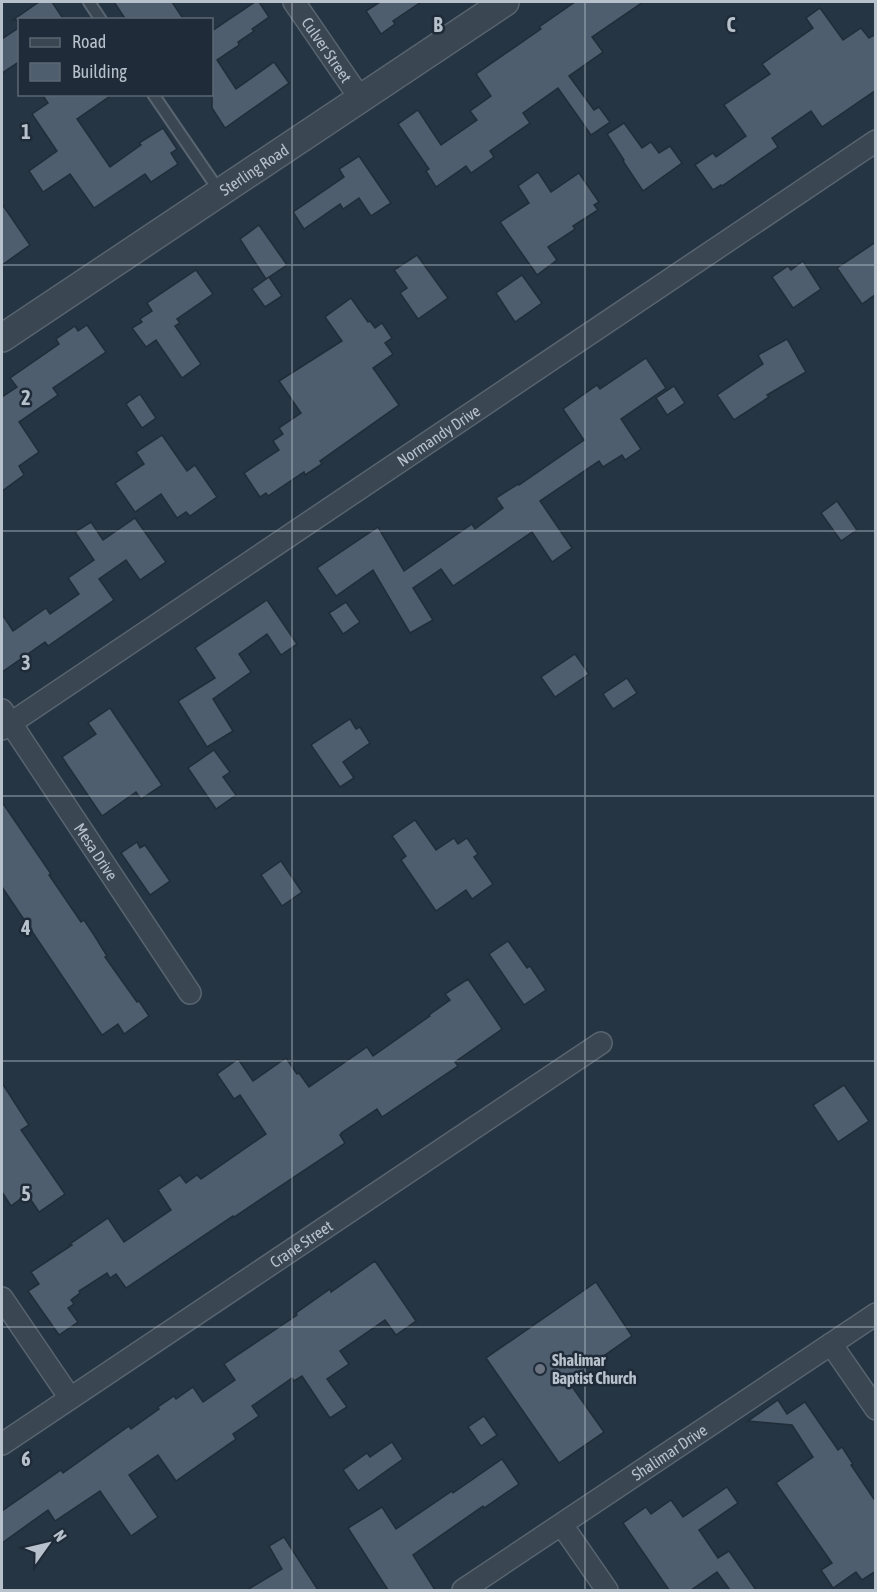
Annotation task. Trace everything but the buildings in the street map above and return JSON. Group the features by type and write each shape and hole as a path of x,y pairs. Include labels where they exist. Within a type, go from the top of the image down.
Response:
{"street":[{"name":"Culver Street","path":"294,2 360,98"},
{"name":"Sterling Road","path":"2,338 505,2"},
{"name":"Normandy Drive","path":"4,721 876,141"},
{"name":"Mesa Drive","path":"4,721 190,993"},
{"name":"Crane Street","path":"2,1444 601,1042"},
{"path":"2,1298 70,1398"},
{"name":"Shalimar Drive","path":"463,1590 876,1314"},
{"path":"831,1344 876,1409"},
{"path":"562,1525 607,1590"}],"lane":[{"path":"89,2 100,18"},
{"path":"154,96 220,192"}],"place":[{"name":"Shalimar Baptist Church","path":"540,1369"}]}
